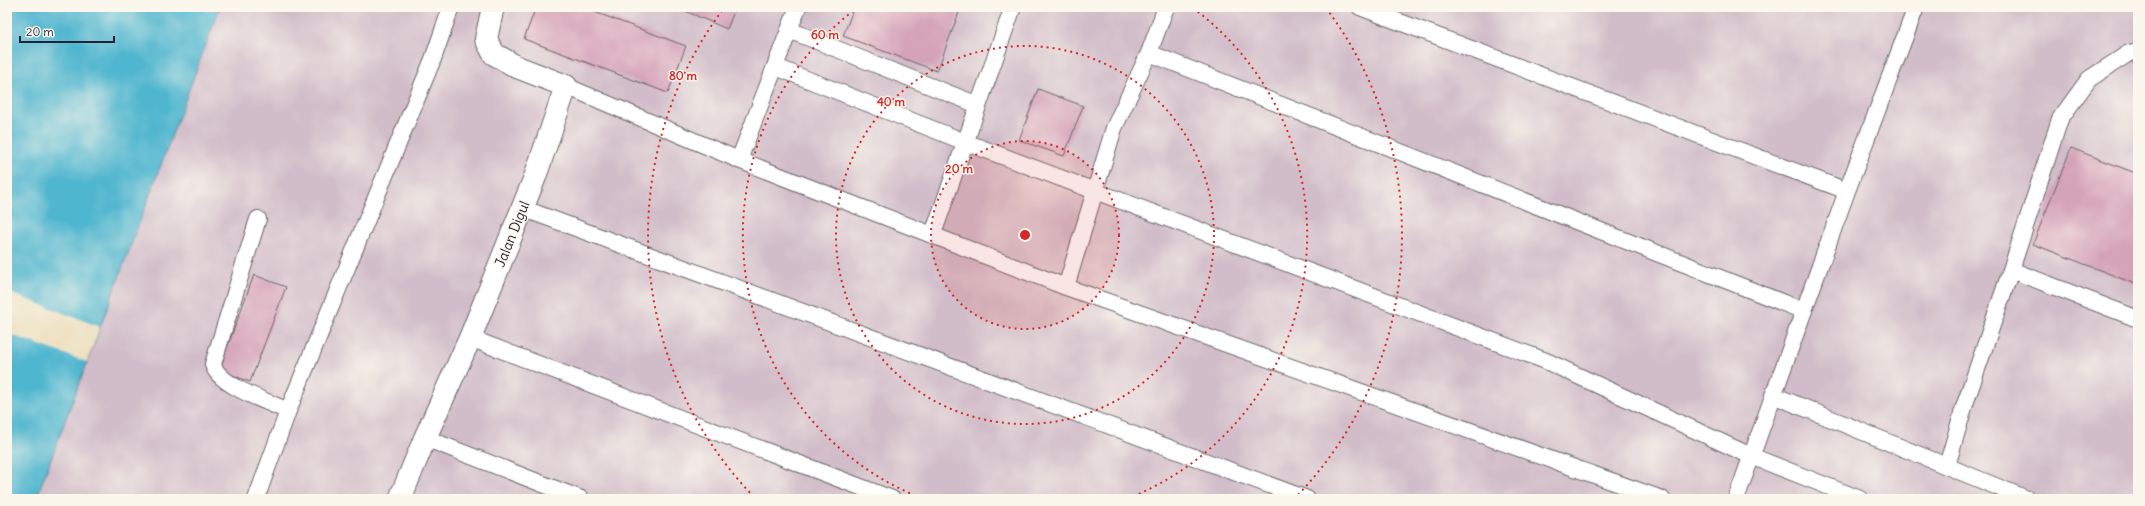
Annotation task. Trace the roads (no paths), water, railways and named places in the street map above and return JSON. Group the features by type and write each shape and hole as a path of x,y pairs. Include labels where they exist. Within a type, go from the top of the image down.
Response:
{"street":[{"path":"493,7 486,39 494,54 517,67 566,86"},
{"name":"Jalan Digul","path":"400,499 425,438 470,338 535,177 566,86"}],"lane":[{"path":"256,499 288,411 433,59 451,7"},
{"path":"739,160 798,7"},
{"path":"933,234 1013,7"},
{"path":"1066,287 1094,190 1114,128 1149,53 1166,7"},
{"path":"1360,7 1846,191"},
{"path":"1736,499 1846,191 1916,7"},
{"path":"790,30 978,105"},
{"path":"1947,466 1964,407 2011,270 2060,119 2089,79 2129,53 2138,51"},
{"path":"1149,53 1804,311"},
{"path":"776,67 965,142 1546,361 1751,456 1860,499"},
{"path":"566,86 739,160 933,234 1066,287 1662,499"},
{"path":"522,208 1307,499"},
{"path":"258,219 213,364 214,370 225,381 288,411"},
{"path":"2011,270 2138,319"},
{"path":"470,338 892,499"},
{"path":"1773,395 2027,499"},
{"path":"425,438 581,499"}],"water":[{"path":"7,7 220,7 36,499 7,499"}]}
